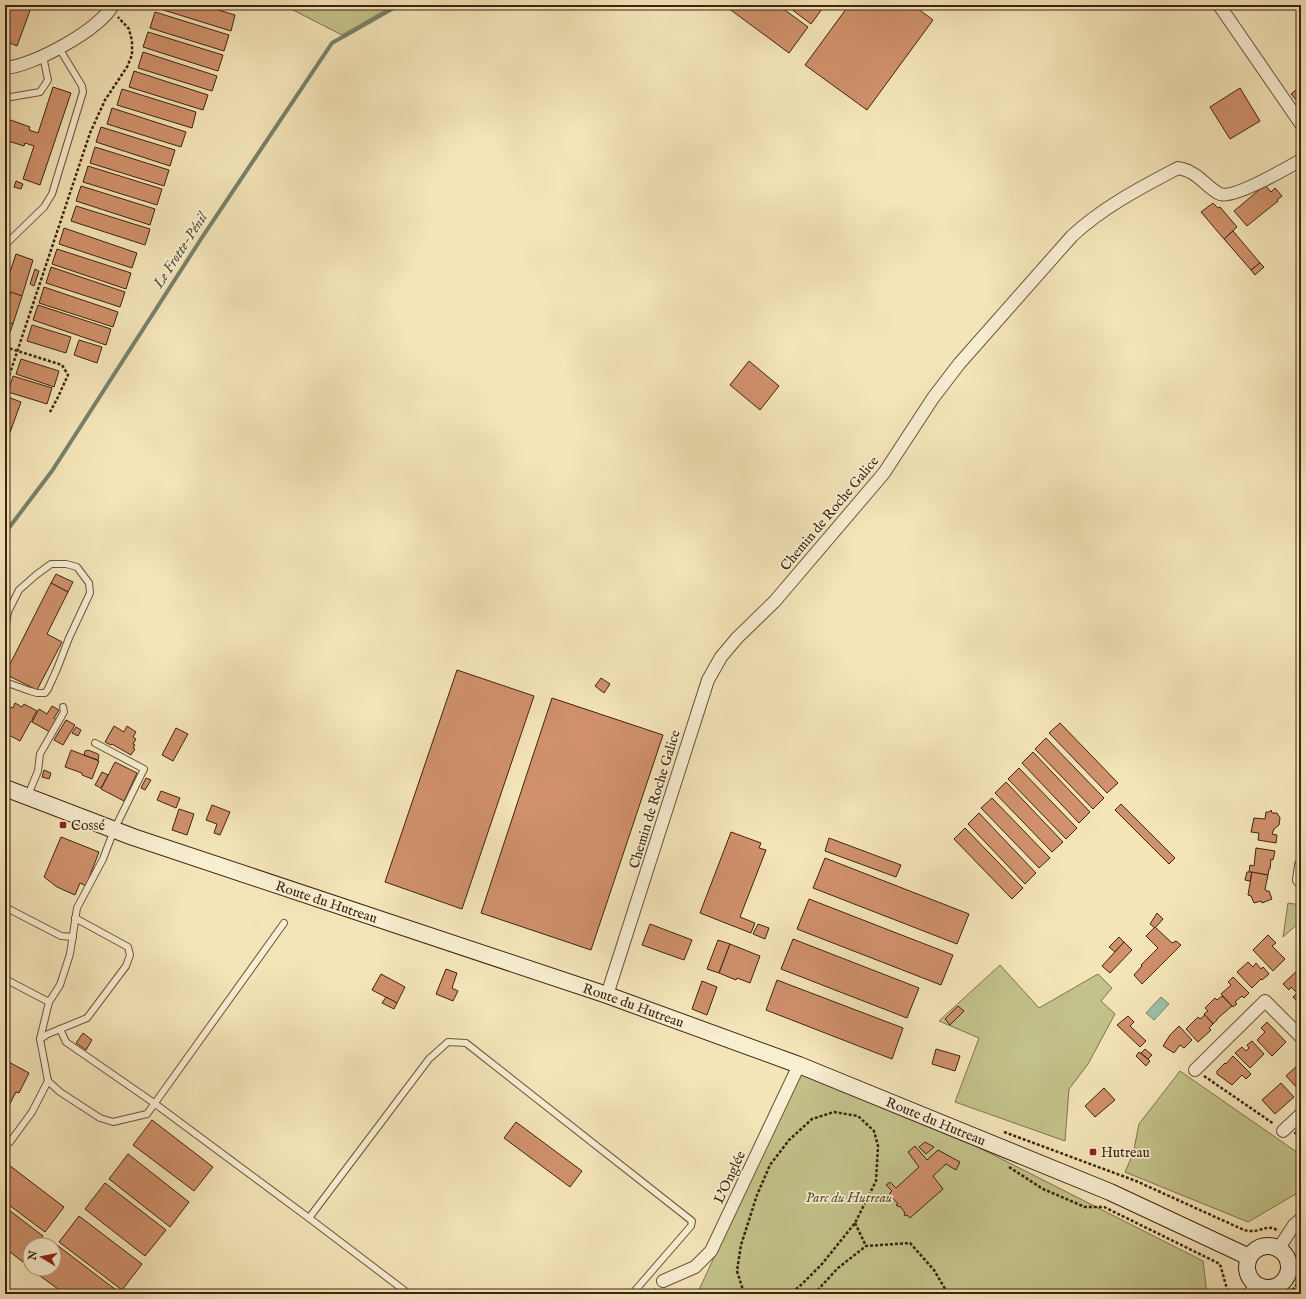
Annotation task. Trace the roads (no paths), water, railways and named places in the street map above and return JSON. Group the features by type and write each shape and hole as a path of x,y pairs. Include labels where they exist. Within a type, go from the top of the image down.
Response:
{"street":[{"path":"1219,5 1301,124"},
{"path":"5,68 15,67 59,48 91,28 112,7"},
{"name":"Chemin de Roche Galice","path":"607,995 711,674 721,657 737,638 775,601 884,473 933,398 959,364 1072,236 1084,225 1148,184 1178,168 1191,172 1221,194 1231,194 1301,160"},
{"name":"Route du Hutreau","path":"5,788 114,830 607,995 799,1065 1110,1192 1249,1257"},
{"path":"1301,864 1299,880 1301,880"},
{"path":"1195,1070 1265,1001 1301,1037"},
{"name":"L'Onglée","path":"663,1281 695,1267 711,1251 799,1065"},
{"path":"1284,1131 1301,1114"},
{"path":"1279,1248 1294,1225 1301,1219"},
{"path":"1265,1246 1279,1248 1287,1257 1290,1270 1296,1279 1284,1282 1271,1288 1253,1290 1248,1276 1247,1263 1249,1257 1253,1251 1265,1246"}],"lane":[{"path":"5,244 44,206 52,194 83,92 82,86 59,48"},
{"path":"5,98 40,92 48,80 43,56"},
{"path":"5,630 8,612 19,590 36,574 51,564 69,565 77,568 89,583 90,593 45,693 37,693 5,682"},
{"path":"28,797 38,771 40,754 64,712 63,707"},
{"path":"95,743 144,769 114,830 103,859 77,908 70,954 60,986 49,1002 40,1039 48,1081 60,1092 100,1118 113,1122 147,1114 284,923"},
{"path":"5,907 61,936 73,937"},
{"path":"40,1039 87,1018 126,966 130,955 128,947 75,918"},
{"path":"5,979 49,1002"},
{"path":"60,1029 66,1042 154,1103 310,1218 409,1294"},
{"path":"310,1218 429,1059 448,1042 466,1043 692,1221 691,1226 632,1294"},
{"path":"5,1145 10,1142 32,1112 48,1081"}],"waterway":[{"name":"Le Frotte-Pénil","path":"5,533 52,471 201,239 332,43 399,5"}],"place":[{"name":"Cossé","path":"63,825"},
{"name":"Hutreau","path":"1093,1152"}],"park label":[{"name":"Parc du Hutreau","path":"849,1197"}]}
